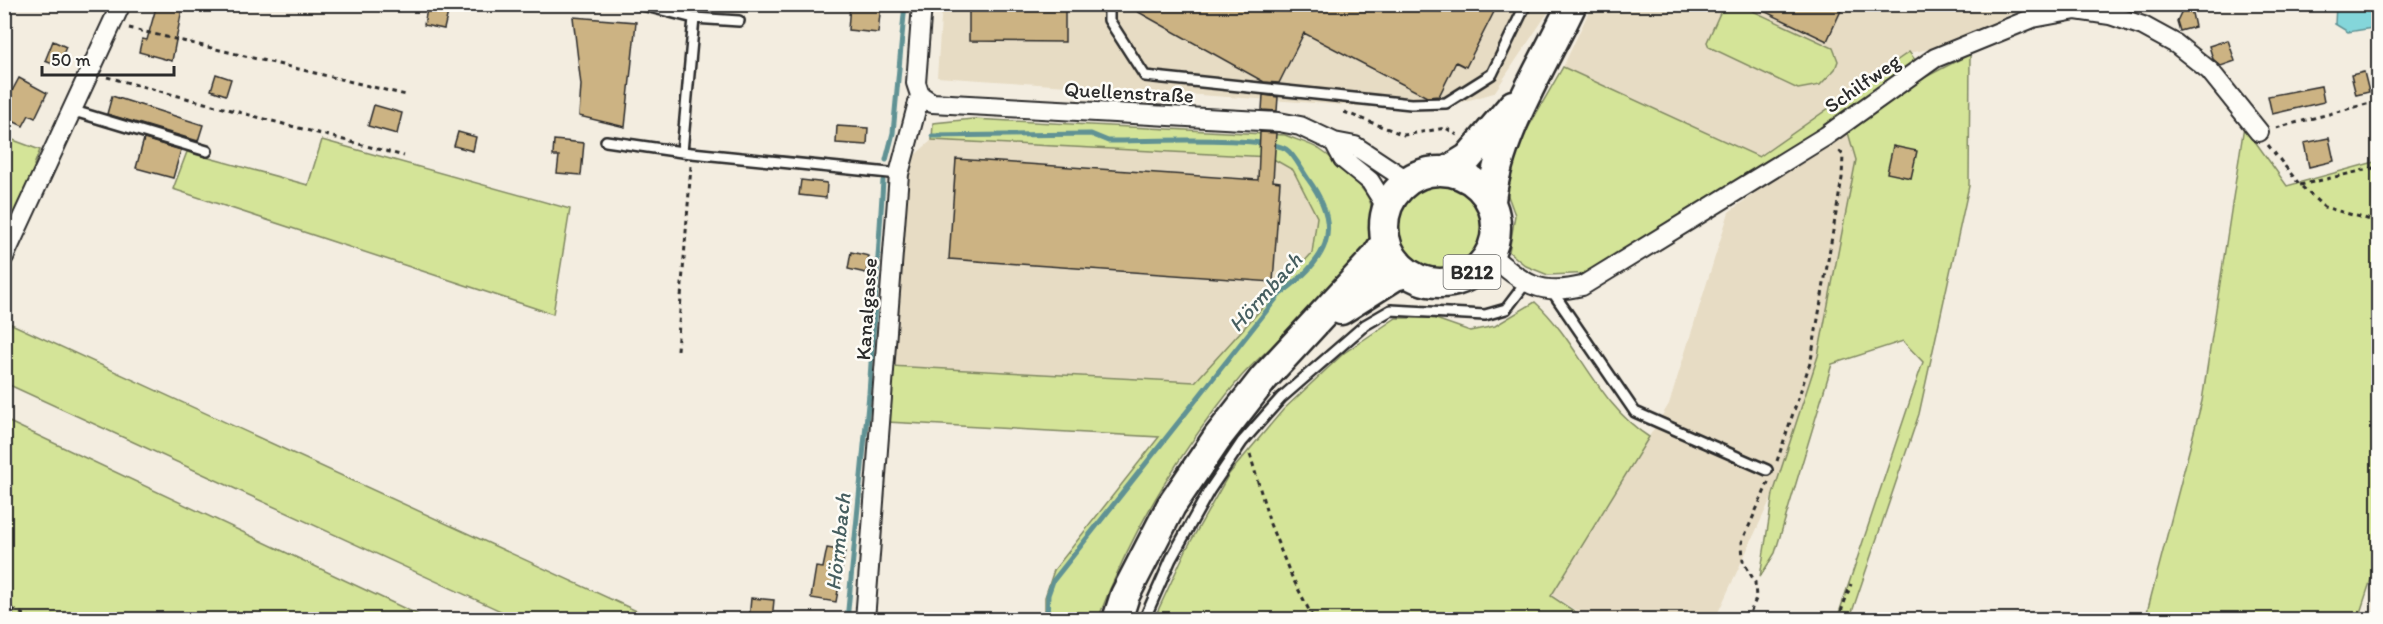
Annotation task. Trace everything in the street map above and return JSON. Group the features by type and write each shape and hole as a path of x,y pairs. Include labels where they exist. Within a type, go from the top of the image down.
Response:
{"main road":[{"name":"B212","path":"1407,273 1424,281 1443,283 1462,279 1497,255 1498,203 1494,171 1532,83 1572,4"},
{"name":"B212","path":"1408,181 1420,174 1447,171 1468,158 1532,83"},
{"path":"1447,171 1473,180 1498,203"},
{"path":"1312,329 1395,276 1407,273 1394,259 1386,241 1384,224 1388,208 1396,192 1408,181"},
{"path":"1117,620 1125,595 1172,506 1217,438 1264,378 1312,329 1375,258 1386,241"}],"street":[{"path":"4,257 74,111 121,4"},
{"name":"Kanalgasse","path":"865,620 899,174 920,95 916,83 922,4"},
{"name":"Schilfweg","path":"1497,255 1525,284 1552,291 1582,286 1826,136 1935,58 2033,18 2076,10 2110,15 2176,44 2210,71 2259,132"},
{"name":"Quellenstraße","path":"920,95 932,104 1278,122 1300,126 1334,142 1355,146 1408,181"},
{"name":"Quellenstraße","path":"1334,142 1343,159 1370,181 1388,208"}],"lane":[{"path":"638,4 694,18 739,21"},
{"path":"1109,4 1109,20 1145,76 1411,104 1446,103 1492,74 1526,4"},
{"path":"682,152 694,18"},
{"path":"74,111 207,151"},
{"path":"606,141 682,152 899,174"},
{"path":"1144,620 1171,559 1203,500 1242,442 1281,398 1365,325 1392,310 1485,315 1506,309 1525,284"},
{"path":"1552,291 1635,412 1771,472"}],"path":[{"path":"112,24 406,95"},
{"path":"91,73 404,156"},
{"path":"2379,101 2259,132 2300,185 2324,207 2379,222"},
{"path":"1747,620 1756,599 1755,582 1743,561 1742,542 1771,472 1811,360 1842,178 1843,155 1826,136"},
{"path":"677,350 692,153"},
{"path":"2300,185 2379,167"},
{"path":"1497,255 1509,237 1498,203"},
{"path":"1242,442 1253,460 1270,525 1290,573 1314,620"},
{"path":"1838,620 1851,584"},
{"path":"4,606 35,620"}],"shaded area":[{"path":"942,5 1553,5 1494,93 1451,105 1358,106 937,77"},
{"path":"1592,5 2030,5 1945,46 1909,53 1759,158 1563,67"},
{"path":"1847,129 1856,160 1818,356 1773,494 1715,619 1589,619 1552,595 1669,404 1729,212"},
{"path":"932,140 1270,157 1293,170 1317,217 1312,253 1195,382 890,366 908,161"}],"green space":[{"path":"1724,4 1740,5 1833,48 1838,61 1835,69 1820,85 1798,89 1709,47 1707,42"},
{"path":"1909,52 1916,61 1722,197 1596,273 1548,275 1526,266 1509,252 1515,215 1504,185 1508,163 1563,67 1759,157"},
{"path":"1970,54 1969,186 1919,414 1851,615 1848,619 1837,619 1923,362 1903,341 1832,364 1775,553 1760,577 1773,494 1818,356 1856,160 1847,129 1891,95"},
{"path":"973,119 1285,135 1319,149 1333,160 1357,182 1371,205 1370,237 1362,256 1332,291 1240,378 1197,434 1142,523 1111,586 1098,619 1045,619 1045,597 1054,570 1159,437 887,422 890,366 1195,382 1312,253 1317,217 1293,170 1270,157 932,140 933,123"},
{"path":"2244,126 2287,186 2378,161 2378,558 2358,619 2145,620 2202,401"},
{"path":"5,137 40,150 34,165 50,170 5,275"},
{"path":"322,140 570,209 553,314 173,189 187,152 308,185"},
{"path":"1441,181 1458,184 1472,194 1482,208 1485,225 1482,242 1472,256 1458,266 1441,269 1424,266 1410,256 1400,242 1397,225 1400,208 1410,194 1424,184"},
{"path":"1535,302 1564,335 1616,408 1631,424 1649,437 1551,596 1586,619 1154,619 1186,550 1229,474 1283,410 1344,353 1396,318 1433,318 1470,331 1495,326"},
{"path":"4,321 654,619 518,619 5,383"},
{"path":"5,420 427,619 5,619"}],"water":[{"path":"2336,5 2378,5 2378,27 2348,32 2335,24"}],"building":[{"path":"157,4 183,4 172,61 139,52 142,39 147,40"},
{"path":"428,4 450,4 444,29 424,25"},
{"path":"850,4 881,4 878,33 848,30"},
{"path":"969,4 1065,4 1065,42 969,41"},
{"path":"1124,4 1498,4 1466,67 1456,62 1439,96 1427,97 1304,33 1279,83 1264,82"},
{"path":"1749,4 1844,4 1827,41"},
{"path":"2185,4 2190,4 2195,27 2180,31 2177,21"},
{"path":"573,17 636,22 625,127 579,116 581,85"},
{"path":"2228,40 2235,61 2221,66 2213,59 2209,46"},
{"path":"53,41 66,47 58,66 45,61"},
{"path":"2364,72 2369,92 2356,95 2351,75"},
{"path":"216,74 231,79 226,95 211,90"},
{"path":"19,78 47,93 35,118 29,115 23,126 4,117 4,106"},
{"path":"2321,86 2324,102 2272,114 2268,96"},
{"path":"1263,95 1278,97 1277,111 1262,110"},
{"path":"112,96 203,125 198,141 107,114"},
{"path":"374,105 402,113 397,134 368,126"},
{"path":"837,126 868,128 867,145 836,143"},
{"path":"458,132 476,137 473,151 454,146"},
{"path":"1260,132 1276,133 1273,181 1280,182 1273,282 949,259 956,159 1258,180"},
{"path":"2329,138 2334,161 2309,167 2304,143"},
{"path":"144,139 181,150 173,178 136,168"},
{"path":"554,140 584,143 581,175 557,173 559,156 553,156"},
{"path":"1893,146 1917,151 1911,178 1887,173"},
{"path":"801,180 827,183 826,198 799,195"},
{"path":"851,252 869,256 866,273 848,269"},
{"path":"827,548 845,551 836,602 811,598 816,567 823,568"},
{"path":"751,598 774,600 772,620 749,620"}],"waterway":[{"name":"Hörmbach","path":"886,160 893,133 905,4"},
{"name":"Hörmbach","path":"932,136 1091,134 1108,141 1230,141 1274,145 1286,149 1295,159 1320,198 1326,214 1328,230 1325,244 1318,257 1308,270 1279,295 1053,581 1048,595 1047,620"},
{"name":"Hörmbach","path":"847,620 869,394 883,181"}]}
